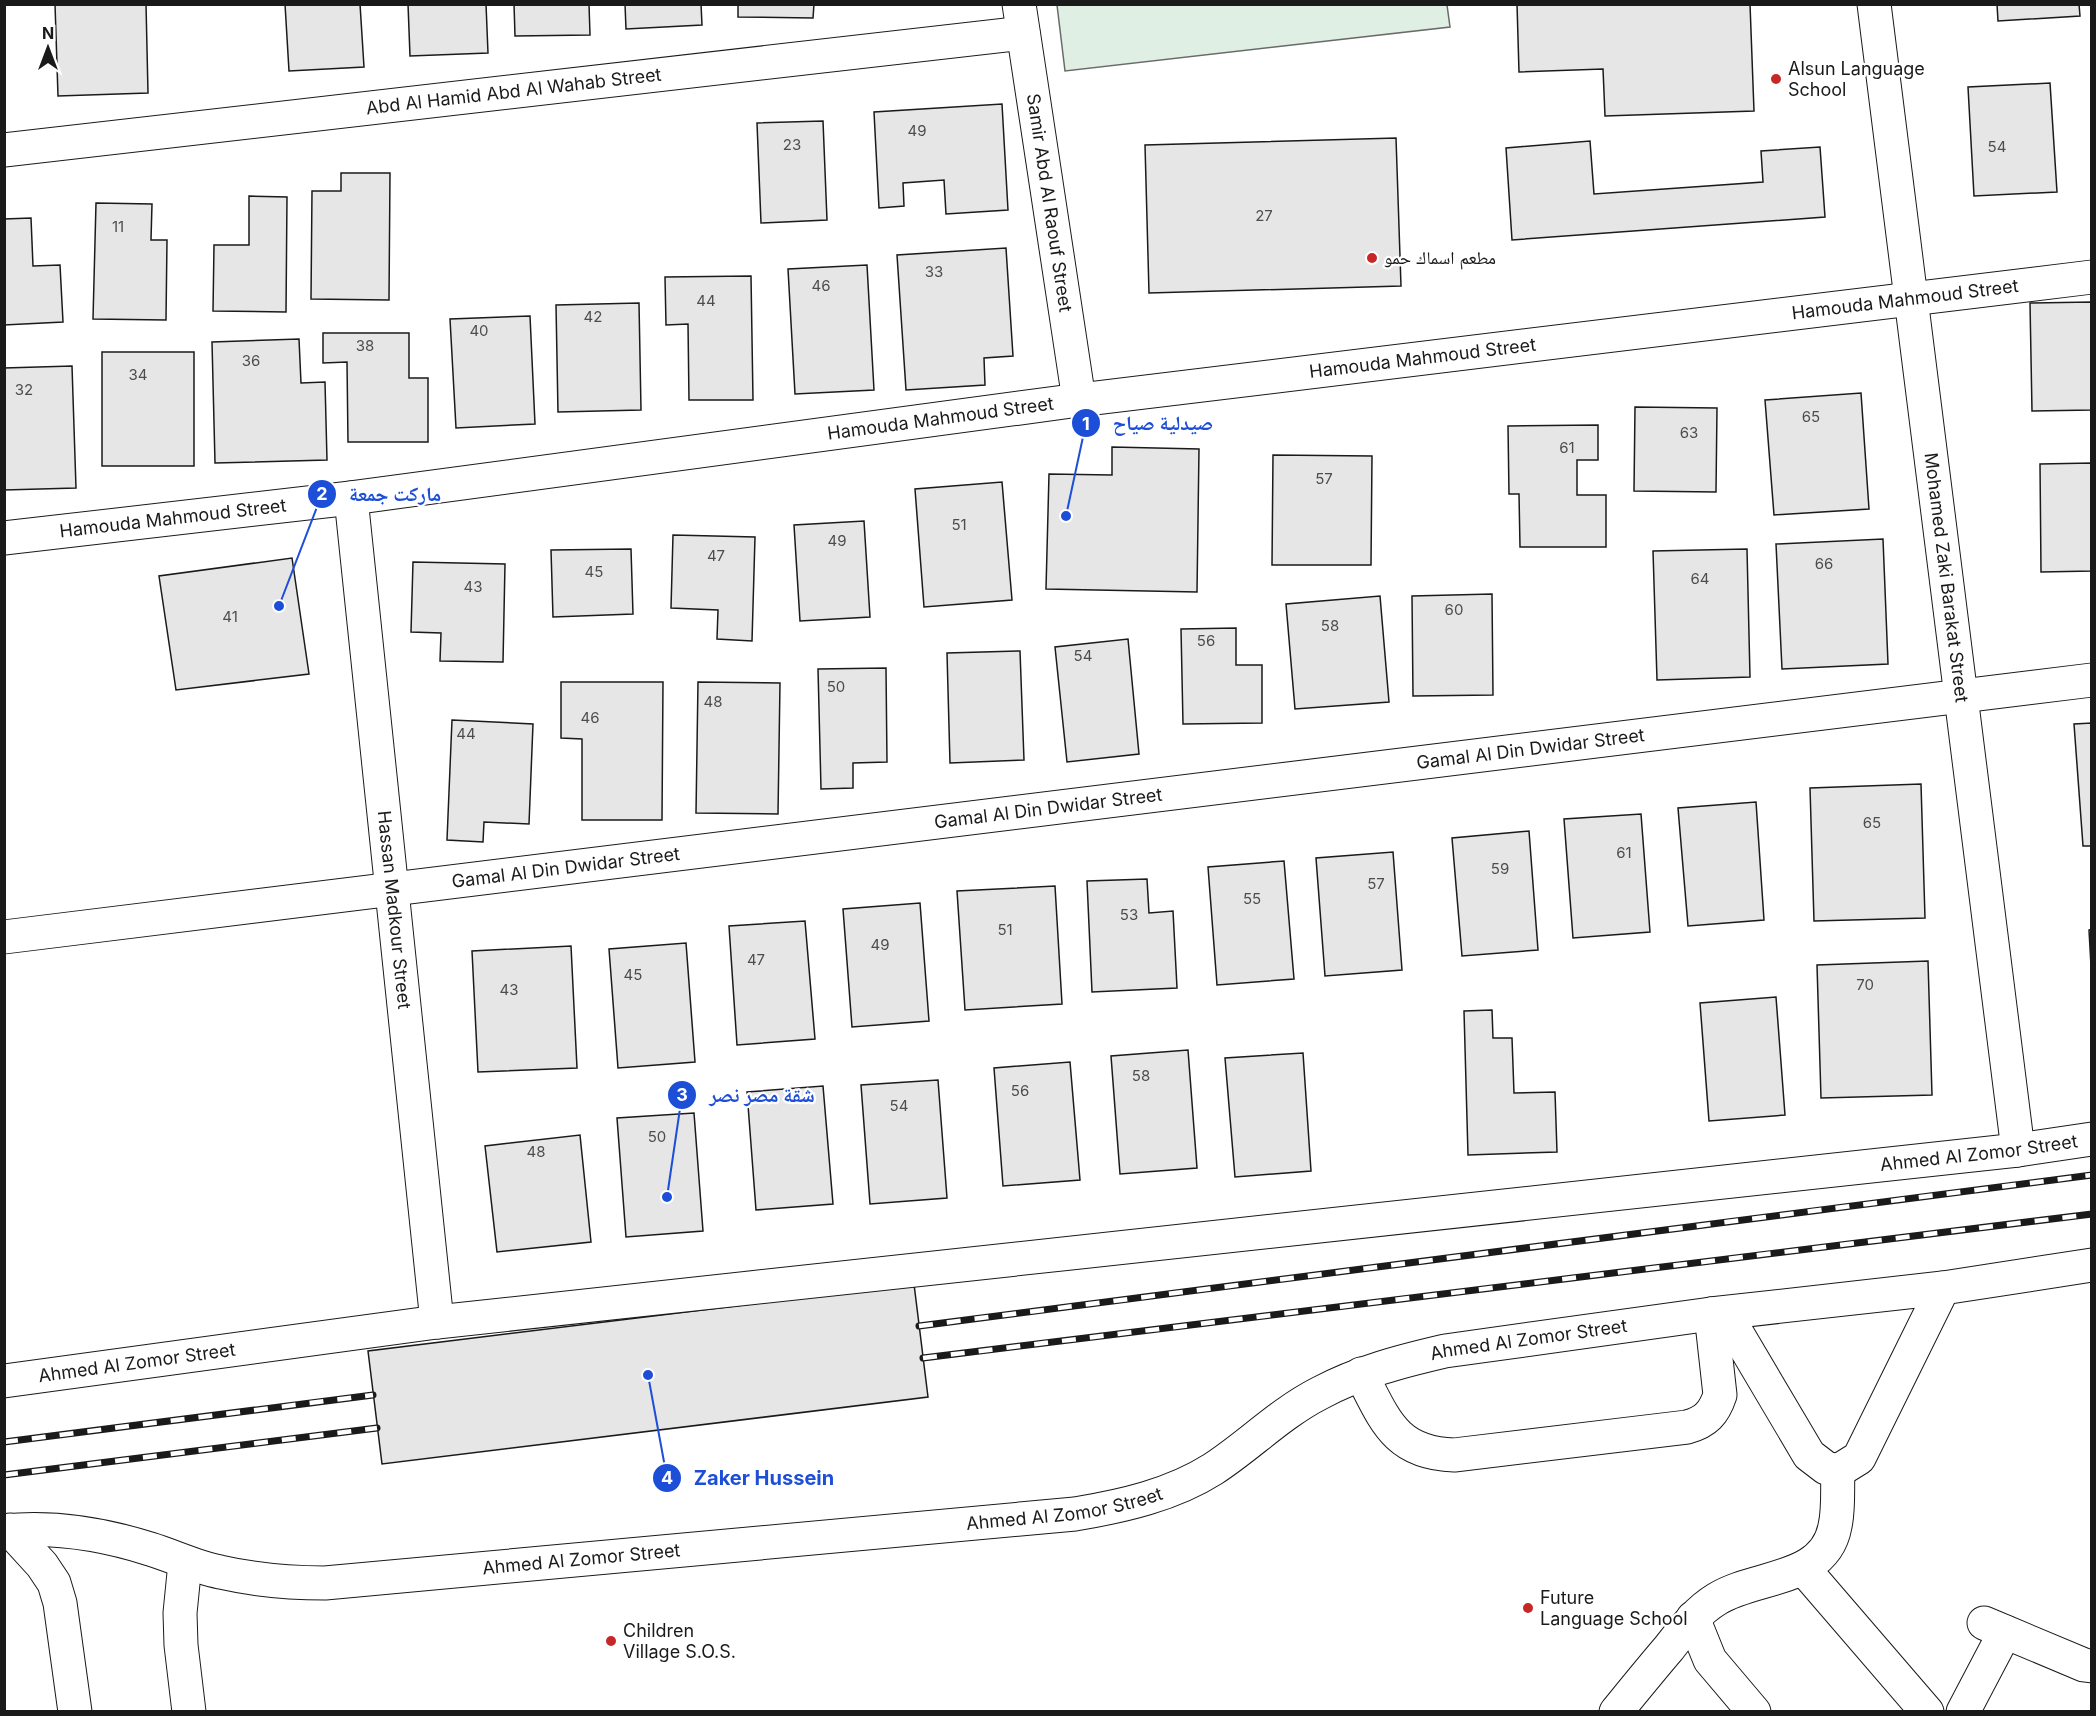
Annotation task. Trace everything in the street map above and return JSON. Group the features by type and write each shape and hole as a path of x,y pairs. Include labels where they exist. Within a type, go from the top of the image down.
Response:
{"street":[{"name":"Mohamed Zaki Barakat Street","path":"1874,4 2018,1150"},
{"name":"Abd Al Hamid Abd Al Wahab Street","path":"4,150 1021,19"},
{"name":"Samir Abd Al Raouf Street","path":"1021,19 1078,400"},
{"name":"Hamouda Mahmoud Street","path":"4,538 351,498 1078,400 2091,277"},
{"name":"Hassan Madkour Street","path":"351,498 437,1322"},
{"name":"Gamal Al Din Dwidar Street","path":"4,937 2091,680"},
{"name":"Ahmed Al Zomor Street","path":"4,1381 437,1322 2018,1150 2091,1139"},
{"name":"Ahmed Al Zomor Street","path":"7,1530 72,1531 92,1534 152,1550 185,1563 254,1579 289,1583 325,1583 1075,1515 1112,1508 1182,1485 1213,1469 1283,1414 1321,1392 1361,1374 1402,1361 1445,1351 1718,1314 1943,1288 2091,1265"},
{"path":"1718,1314 1809,1455 1826,1468 1838,1471 1859,1458 1943,1288"},
{"path":"1361,1374 1395,1432 1407,1443 1422,1451 1438,1454 1454,1455 1687,1427 1699,1424 1709,1417 1720,1395 1718,1314"},
{"path":"1616,1712 1693,1618 1716,1599 1744,1586 1803,1568 1821,1556 1831,1541 1836,1526 1838,1471"},
{"path":"7,1530 42,1564 54,1583 60,1603 75,1712"},
{"path":"185,1563 180,1623 189,1712"},
{"path":"1803,1568 1927,1712"},
{"path":"1693,1618 1710,1660 1754,1712"},
{"path":"1963,1712 1995,1628 2091,1666"}],"green space":[{"path":"1057,5 1447,5 1450,27 1065,71"}],"building":[{"path":"55,4 146,4 148,93 58,96"},
{"path":"285,4 360,4 364,67 289,71"},
{"path":"408,4 486,4 488,53 410,56"},
{"path":"514,4 589,4 590,35 515,36"},
{"path":"625,4 701,4 702,25 626,29"},
{"path":"738,4 814,4 813,18 738,17"},
{"path":"1517,4 1750,4 1754,111 1605,116 1603,69 1519,72"},
{"path":"1997,4 2079,4 2080,16 1998,21"},
{"path":"2050,83 2057,192 1974,196 1968,87"},
{"path":"1002,104 1008,210 946,214 944,180 903,183 904,206 879,208 874,112"},
{"path":"823,121 827,220 761,223 757,123"},
{"path":"1396,138 1401,286 1149,293 1145,145"},
{"path":"1590,141 1594,194 1763,182 1761,151 1820,147 1825,217 1512,240 1506,148"},
{"path":"341,173 390,173 389,300 311,299 312,191 341,191"},
{"path":"249,196 287,197 286,312 213,311 214,245 249,245"},
{"path":"96,203 152,204 151,240 167,240 166,320 93,319"},
{"path":"31,218 33,266 60,265 63,322 4,325 4,219"},
{"path":"1006,248 1013,356 984,358 985,385 906,390 897,255"},
{"path":"867,265 874,390 795,394 788,269"},
{"path":"751,276 753,400 689,400 688,324 666,325 665,277"},
{"path":"2092,302 2092,410 2032,411 2030,303"},
{"path":"639,303 641,410 558,412 556,305"},
{"path":"530,316 535,424 456,428 450,319"},
{"path":"323,333 409,333 409,378 428,378 428,442 348,442 347,362 323,363"},
{"path":"299,339 301,383 325,382 327,460 215,463 212,342"},
{"path":"102,352 194,352 194,466 102,466"},
{"path":"72,366 76,488 4,490 4,368"},
{"path":"1861,393 1869,509 1774,515 1765,400"},
{"path":"1635,407 1717,408 1716,492 1634,491"},
{"path":"1598,425 1598,460 1577,460 1577,495 1606,495 1606,547 1520,547 1519,494 1509,494 1508,426"},
{"path":"1112,447 1199,449 1197,592 1046,589 1049,474 1112,475"},
{"path":"1273,455 1372,456 1371,565 1272,565"},
{"path":"2092,463 2092,571 2041,572 2040,464"},
{"path":"1002,482 1012,600 924,607 915,489"},
{"path":"864,521 870,617 800,621 794,525"},
{"path":"673,535 755,537 752,641 717,639 718,610 671,608"},
{"path":"1883,539 1888,664 1782,669 1776,544"},
{"path":"631,549 633,614 553,617 551,550"},
{"path":"1747,549 1750,677 1657,680 1653,551"},
{"path":"292,558 309,674 176,690 159,576"},
{"path":"413,562 505,564 503,662 440,661 441,633 411,632"},
{"path":"1492,594 1493,695 1413,696 1412,596"},
{"path":"1380,596 1389,702 1295,709 1286,604"},
{"path":"1236,628 1236,665 1262,665 1262,723 1183,724 1181,629"},
{"path":"1128,639 1139,754 1067,762 1055,647"},
{"path":"1020,651 1024,760 950,763 947,653"},
{"path":"886,668 887,762 853,763 853,788 821,789 818,669"},
{"path":"561,682 663,682 662,820 582,820 582,739 561,738"},
{"path":"698,682 780,683 778,814 696,813"},
{"path":"452,720 533,724 529,824 484,822 483,842 447,840"},
{"path":"2092,723 2092,846 2083,846 2074,724"},
{"path":"1921,784 1925,918 1814,921 1810,788"},
{"path":"1756,802 1764,920 1688,926 1678,808"},
{"path":"1641,814 1650,932 1573,938 1564,819"},
{"path":"1529,831 1538,950 1462,956 1452,838"},
{"path":"1393,852 1402,970 1325,976 1316,858"},
{"path":"1284,861 1294,979 1217,985 1208,867"},
{"path":"1147,879 1149,913 1173,911 1177,988 1092,992 1087,881"},
{"path":"1055,886 1062,1004 965,1010 957,891"},
{"path":"920,903 929,1021 852,1027 843,909"},
{"path":"805,921 815,1039 737,1045 729,926"},
{"path":"2092,929 2092,984 2089,930"},
{"path":"686,943 695,1062 618,1068 609,949"},
{"path":"571,946 577,1068 478,1072 472,951"},
{"path":"1928,961 1932,1095 1821,1098 1817,965"},
{"path":"1776,997 1785,1115 1709,1121 1700,1003"},
{"path":"1492,1010 1493,1038 1512,1038 1514,1093 1555,1092 1557,1152 1468,1155 1464,1011"},
{"path":"1188,1050 1197,1168 1120,1174 1111,1056"},
{"path":"1303,1053 1311,1171 1235,1177 1225,1058"},
{"path":"1070,1062 1080,1180 1003,1186 994,1068"},
{"path":"938,1080 947,1198 870,1204 861,1085"},
{"path":"823,1086 833,1204 756,1210 747,1092"},
{"path":"694,1113 703,1231 626,1237 617,1118"},
{"path":"580,1135 591,1242 497,1252 485,1146"},
{"path":"914,1284 928,1397 382,1464 368,1351"}],"railway":[{"path":"919,1326 2092,1175"},
{"path":"923,1358 2092,1214"},
{"path":"4,1442 373,1395"},
{"path":"4,1475 377,1428"}],"place":[{"name":"Alsun Language School","path":"1776,79"},
{"name":"مطعم اسماك حمو","path":"1372,258"},
{"name":"صيدلية صياح","path":"1066,516"},
{"name":"ماركت جمعة","path":"279,606"},
{"name":"شقة مصر نصر","path":"667,1197"},
{"name":"Zaker Hussein","path":"648,1375"},
{"name":"Future Language School","path":"1528,1608"},
{"name":"Children Village S.O.S.","path":"611,1641"}]}
